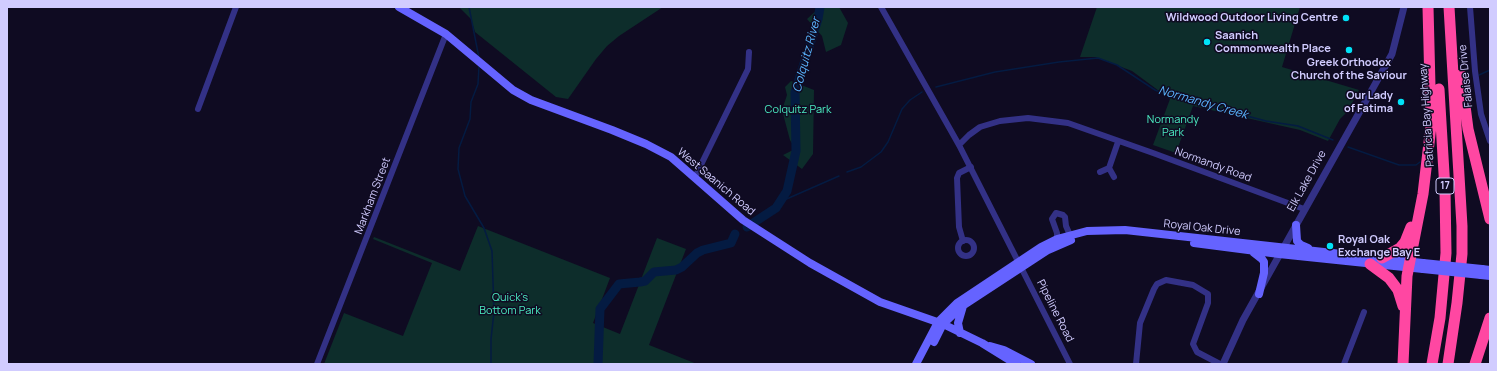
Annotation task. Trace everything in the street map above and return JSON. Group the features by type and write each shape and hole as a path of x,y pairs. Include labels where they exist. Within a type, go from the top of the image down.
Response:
{"highway":[{"path":"1403,364 1409,264 1424,194 1432,108 1428,7"},
{"name":"Patricia Bay Highway","path":"1432,364 1445,268 1446,234 1445,190 1433,7"},
{"name":"17","path":"1448,364 1457,303 1462,233 1461,190 1449,7"},
{"path":"1455,7 1462,88 1468,129 1490,219"},
{"path":"1382,258 1400,248 1405,242 1417,210 1425,179"},
{"path":"1370,264 1389,278 1398,290 1406,315"},
{"path":"1475,364 1490,318"},
{"path":"1478,364 1490,333"}],"main road":[{"name":"West Saanich Road","path":"399,7 446,34 513,90 531,100 646,144 671,157 696,177 743,220 794,254 880,302 941,323 982,343 1004,350 1031,364"},
{"path":"1296,225 1297,241 1301,245 1318,252"},
{"name":"Royal Oak Drive","path":"941,323 957,303 1057,239 1087,231 1125,230 1370,264 1409,264"},
{"name":"Royal Oak Drive","path":"941,323 1020,264 1062,243 1099,234 1120,234 1250,251 1318,252 1382,258 1423,266 1484,272 1490,276"},
{"path":"1250,251 1257,254 1264,262 1264,273 1259,294"},
{"path":"960,333 959,315 963,306"},
{"path":"916,364 941,323"},
{"path":"922,364 941,323"},
{"name":"West Saanich Road","path":"982,343 1016,364"}],"street":[{"path":"198,109 236,7"},
{"name":"Pipeline Road","path":"881,7 971,167 1070,364"},
{"name":"Elk Lake Drive","path":"1223,364 1243,320 1259,294 1304,209 1392,54 1404,7"},
{"name":"Falaise Drive","path":"1470,7 1480,114 1490,141"},
{"name":"Markham Street","path":"317,364 446,34"},
{"path":"696,177 748,69 749,52"},
{"name":"Normandy Road","path":"959,145 968,135 990,123 1020,118 1068,123 1118,142 1153,152 1304,209"},
{"path":"1100,172 1109,168 1118,142"},
{"path":"963,241 959,227 957,178 959,173 971,167"},
{"path":"1109,168 1114,177"},
{"path":"1057,239 1057,232 1052,219 1056,213 1063,214 1066,217 1066,226 1070,235"},
{"path":"1136,364 1140,323 1157,284 1166,280 1193,284 1208,294 1208,303 1193,344 1197,352 1220,364"},
{"path":"1344,364 1364,312"}],"green space":[{"path":"459,7 663,7 619,36 607,46 568,99 556,97 475,32 471,19"},
{"path":"820,7 839,7 848,23 841,45 826,52 822,36 807,19"},
{"name":"Normandy Park","path":"1097,7 1300,7 1282,67 1359,90 1348,111 1340,119 1328,141 1300,130 1193,106 1176,153 1153,145 1170,99 1132,71 1095,57 1080,57"},
{"name":"Colquitz Park","path":"791,81 814,90 813,154 802,169 783,155 795,149 790,140 782,110 787,95 785,87"},
{"name":"Quick's Bottom Park","path":"478,226 610,278 593,323 620,334 657,238 686,249 649,345 697,364 324,364 344,313 403,336 432,263 373,239 374,237 460,271"}],"waterway":[{"path":"469,7 479,58"},
{"name":"Colquitz River","path":"747,227 776,208 787,191 796,151 795,92 818,19 820,7"},
{"name":"Normandy Creek","path":"936,87 995,72 1059,62 1098,58 1117,65 1155,90 1167,95 1266,121 1298,126 1333,140"},
{"path":"479,66 478,84 471,102 470,119 459,148 458,169 465,196 484,228 492,251 494,312 491,339 491,364"},
{"name":"Normandy Creek","path":"1479,75 1490,70"},
{"name":"Normandy Creek","path":"847,172 861,167 881,152 888,142 902,109 910,100 922,92"},
{"name":"Normandy Creek","path":"1348,147 1399,165 1416,165 1420,162"},
{"name":"Normandy Creek","path":"782,201 839,176"},
{"name":"Colquitz River","path":"598,364 600,309 619,284 645,281 654,272 676,270 703,250 731,243 735,234"}],"place":[{"name":"Wildwood Outdoor Living Centre","path":"1346,18"},
{"name":"Saanich Commonwealth Place","path":"1207,42"},
{"name":"Greek Orthodox Church of the Saviour","path":"1349,50"},
{"name":"Our Lady of Fatima","path":"1401,102"},
{"name":"Royal Oak Exchange Bay E","path":"1330,246"}]}
